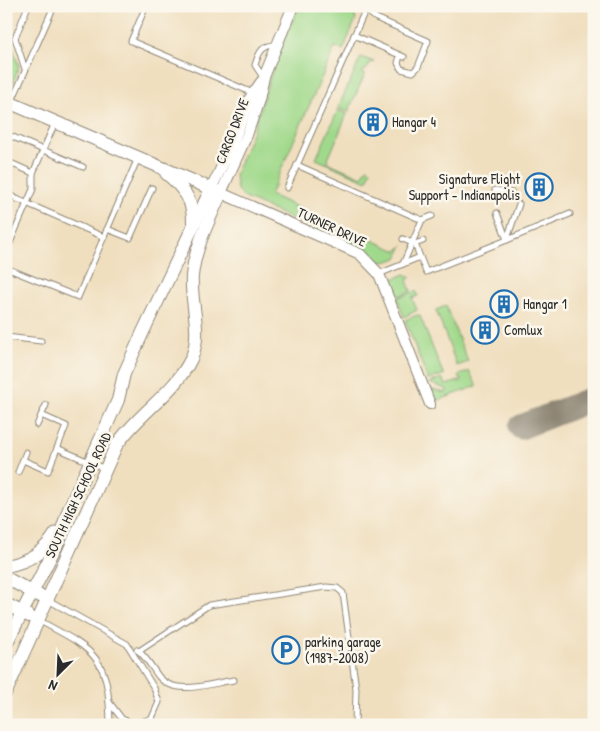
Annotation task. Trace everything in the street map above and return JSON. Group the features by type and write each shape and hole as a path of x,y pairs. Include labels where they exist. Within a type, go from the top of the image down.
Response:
{"street":[{"name":"CARGO DRIVE","path":"216,191 247,135 259,100 264,77 293,6"},
{"name":"CARGO DRIVE","path":"216,191 253,93 264,77"},
{"path":"9,102 216,191"},
{"path":"156,166 171,177 188,196 193,216 192,229"},
{"name":"SOUTH HIGH SCHOOL ROAD","path":"6,644 57,544 69,509 118,400 124,374 142,334 192,229 216,191"},
{"name":"SOUTH HIGH SCHOOL ROAD","path":"6,692 105,469 125,432 142,414 168,392 191,359 196,334 193,268 216,191"},
{"name":"TURNER DRIVE","path":"216,191 360,254 372,264 379,274 430,404"},
{"path":"6,566 25,561 44,548 53,538 69,509"},
{"path":"6,578 46,599"},
{"path":"6,604 37,620"}],"lane":[{"path":"25,70 15,38 28,6"},
{"path":"9,102 54,6"},
{"path":"146,6 131,41 253,93"},
{"path":"287,188 354,36 364,8 376,18 428,41 418,67 413,72 401,69 398,63 402,57 354,36"},
{"path":"6,252 15,226 33,189 33,173 55,122"},
{"path":"6,134 83,167"},
{"path":"6,268 78,297 138,158"},
{"path":"6,161 33,173"},
{"path":"297,166 422,220 432,216"},
{"path":"107,229 130,238 152,188"},
{"path":"495,190 512,192"},
{"path":"6,194 104,237"},
{"path":"506,240 518,204"},
{"path":"497,213 506,240"},
{"path":"414,243 426,272 570,214"},
{"path":"403,264 414,243 422,220"},
{"path":"403,239 414,243 423,241"},
{"path":"379,274 420,257"},
{"path":"6,337 41,341"},
{"path":"37,425 46,405"},
{"path":"23,460 48,471 66,426 41,416"},
{"path":"57,448 105,469"},
{"path":"18,472 26,452"},
{"path":"139,651 209,606 316,589 336,588 343,593 347,612 356,689 355,725"},
{"path":"46,599 122,640 129,647 158,695 158,707 148,722 136,724 122,719 109,702"},
{"path":"37,620 77,641 96,657 106,675 110,725"},
{"path":"129,647 139,651 164,682 174,687 187,687 234,680"}],"green space":[{"path":"331,5 346,9 356,19 343,50 335,47 270,195 397,251 403,245 397,258 390,261 378,261 362,249 245,198 237,190 235,175 252,133 277,56 299,6"},
{"path":"6,43 11,44 19,66 13,83 6,88 6,47 10,47"},
{"path":"361,57 374,62 370,63 367,69 363,71 362,73 365,74 348,112 338,108"},
{"path":"338,110 347,114 327,162 362,177 367,168 371,170 367,181 316,159"},
{"path":"405,274 411,277 407,280 411,291 396,297 389,281"},
{"path":"416,291 418,296 412,298 417,310 404,317 397,298"},
{"path":"446,306 468,362 457,366 436,310"},
{"path":"417,315 420,316 442,371 445,374 428,380 405,320"},
{"path":"469,371 477,386 434,402 429,389 446,393 447,389 429,383 442,378 446,385 460,382 462,381 458,376"}],"taxiway":[{"path":"521,427 594,398"}],"place":[{"name":"Hangar 4","path":"373,122"},
{"name":"Signature Flight Support - Indianapolis","path":"539,187"},
{"name":"Hangar 1","path":"504,304"},
{"name":"Comlux","path":"485,330"},
{"name":"parking garage (1987-2008)","path":"286,650"}]}
